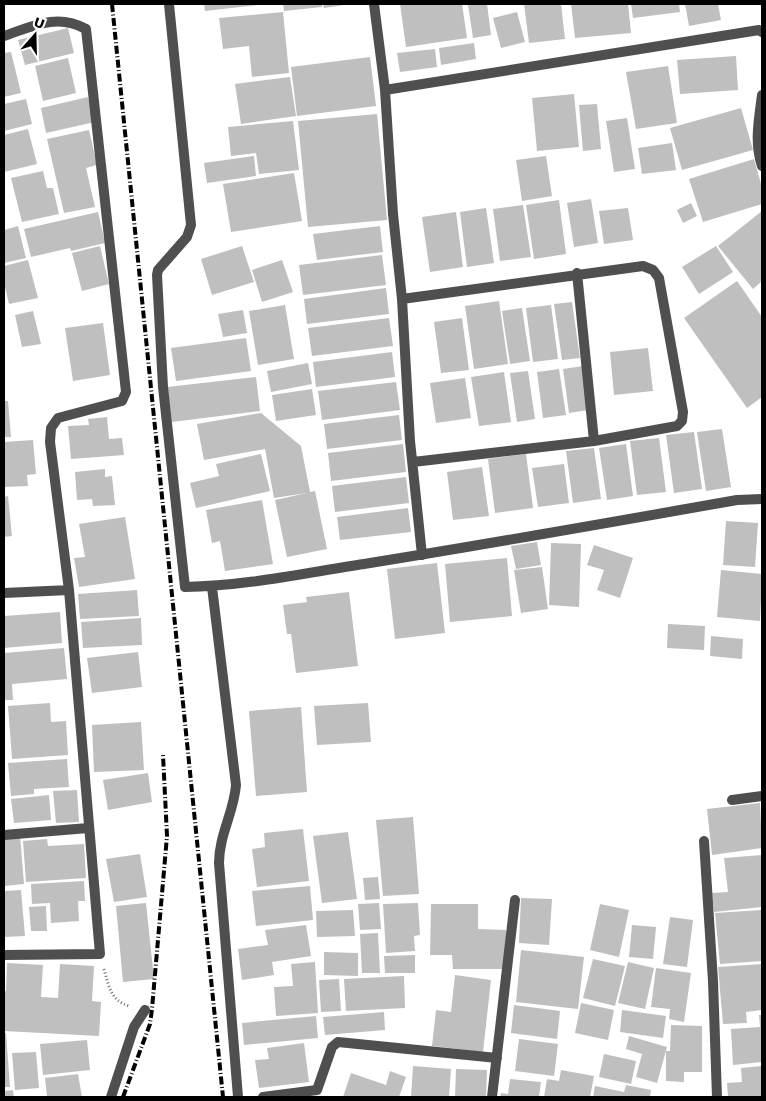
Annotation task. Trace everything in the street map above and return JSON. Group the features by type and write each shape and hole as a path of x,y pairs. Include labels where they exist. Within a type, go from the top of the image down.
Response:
{"street":[{"path":"169,4 191,226 187,237 157,272 164,387 185,587 212,586 422,555 737,500 762,499"},
{"path":"374,4 385,90 393,214 402,299 413,462 422,555"},
{"path":"4,36 46,21 73,22 86,29 126,392 122,400 58,418 51,428 50,442 69,590 100,954 4,955"},
{"path":"385,90 759,30 762,32"},
{"path":"762,95 757,139 758,155 762,166"},
{"path":"402,299 577,273 644,266 653,270 659,278 683,412 682,421 676,426 594,441 413,462"},
{"path":"577,273 594,441"},
{"path":"212,586 236,785 236,797 220,841 219,863 238,1097"},
{"path":"4,593 69,590"},
{"path":"732,800 762,796"},
{"path":"4,835 88,828"},
{"path":"704,841 713,980 717,1097"},
{"path":"492,1097 515,900"},
{"path":"111,1097 134,1027 145,1010"},
{"path":"263,1097 317,1090 332,1047 338,1042 496,1058"}],"path":[{"path":"100,954 112,997 121,1004 145,1010"}],"building":[{"path":"204,4 258,4 258,5 205,11"},
{"path":"283,4 322,4 322,7 284,11"},
{"path":"323,4 344,4 344,5 324,8"},
{"path":"400,4 462,4 467,38 406,47"},
{"path":"487,4 491,35 473,38 468,5"},
{"path":"524,4 561,4 565,39 529,43"},
{"path":"571,4 628,4 631,33 575,38"},
{"path":"631,4 679,4 680,12 633,18"},
{"path":"685,4 718,4 721,20 689,26"},
{"path":"283,12 289,73 252,77 249,46 223,49 219,18"},
{"path":"517,12 525,42 501,48 493,18"},
{"path":"68,28 74,53 25,65 18,40"},
{"path":"474,43 476,59 441,65 439,48"},
{"path":"435,49 437,67 400,72 397,53"},
{"path":"11,52 21,93 4,97 4,53"},
{"path":"736,56 738,90 680,94 677,60"},
{"path":"370,57 376,106 297,116 291,67"},
{"path":"68,58 76,93 43,101 35,66"},
{"path":"668,66 677,123 636,129 626,72"},
{"path":"290,77 296,116 241,124 235,84"},
{"path":"574,94 579,147 537,151 532,98"},
{"path":"88,97 95,122 46,133 41,108"},
{"path":"26,99 32,124 4,131 4,104"},
{"path":"597,104 601,149 583,151 579,105"},
{"path":"741,108 753,150 682,170 670,128"},
{"path":"377,114 387,220 308,227 298,121"},
{"path":"627,118 635,169 614,172 606,121"},
{"path":"293,121 299,170 259,174 256,153 231,156 228,127"},
{"path":"28,129 37,164 4,172 4,135"},
{"path":"89,130 97,165 86,168 95,207 64,213 47,139"},
{"path":"672,143 676,170 642,174 638,148"},
{"path":"254,156 256,176 207,183 204,163"},
{"path":"546,156 552,196 522,201 516,160"},
{"path":"754,159 762,187 762,204 703,222 689,179"},
{"path":"43,171 47,188 53,188 59,214 22,222 11,178"},
{"path":"294,173 302,221 231,232 223,184"},
{"path":"591,199 598,243 574,247 567,203"},
{"path":"559,200 566,254 534,259 526,205"},
{"path":"691,203 697,216 683,223 677,210"},
{"path":"523,205 531,257 500,261 493,209"},
{"path":"486,208 494,263 467,267 460,212"},
{"path":"628,208 633,240 604,244 599,211"},
{"path":"762,211 762,281 753,289 718,246"},
{"path":"98,212 105,243 71,251 70,248 31,257 24,229"},
{"path":"456,212 463,267 430,272 422,217"},
{"path":"18,226 26,258 4,263 4,230"},
{"path":"380,226 383,252 317,260 313,234"},
{"path":"100,246 109,284 82,291 72,253"},
{"path":"242,246 254,282 212,295 201,259"},
{"path":"716,246 733,272 699,294 682,267"},
{"path":"382,255 386,285 303,295 299,265"},
{"path":"28,260 38,298 9,304 4,283 4,266"},
{"path":"282,260 293,292 262,302 252,270"},
{"path":"737,281 762,317 762,397 747,408 684,318"},
{"path":"386,288 389,314 307,324 304,299"},
{"path":"499,301 508,364 474,369 465,306"},
{"path":"572,302 580,358 562,360 554,304"},
{"path":"285,305 294,359 258,365 249,311"},
{"path":"551,305 558,359 533,362 526,308"},
{"path":"522,308 530,361 510,364 502,311"},
{"path":"243,310 247,333 223,337 218,314"},
{"path":"33,311 41,344 22,347 15,315"},
{"path":"389,318 393,346 312,356 308,328"},
{"path":"462,318 469,370 441,373 434,322"},
{"path":"103,323 110,375 73,381 65,328"},
{"path":"246,338 251,371 176,381 171,348"},
{"path":"648,348 653,391 614,395 610,352"},
{"path":"392,352 395,377 316,387 313,362"},
{"path":"308,363 312,384 271,392 267,371"},
{"path":"583,366 589,410 569,413 563,369"},
{"path":"559,369 566,415 543,418 537,372"},
{"path":"528,371 535,419 517,422 510,373"},
{"path":"504,372 511,422 479,426 471,377"},
{"path":"256,377 260,411 172,422 167,387"},
{"path":"465,378 471,418 436,423 430,383"},
{"path":"396,382 400,410 322,420 318,391"},
{"path":"312,389 316,415 276,421 272,395"},
{"path":"4,401 8,401 11,437 4,437"},
{"path":"261,413 301,446 310,492 315,491 327,549 287,557 275,500 307,493 274,498 265,449 204,460 197,424"},
{"path":"399,415 402,440 327,449 324,424"},
{"path":"107,417 109,439 122,438 124,455 71,459 68,426 89,425 88,419"},
{"path":"722,429 731,487 706,491 697,432"},
{"path":"694,432 702,489 674,493 666,435"},
{"path":"659,438 666,492 637,495 630,441"},
{"path":"33,440 36,474 27,475 28,486 4,487 4,442"},
{"path":"403,444 406,472 331,481 328,453"},
{"path":"626,444 633,496 607,500 599,448"},
{"path":"594,448 601,499 573,503 566,451"},
{"path":"261,454 270,491 196,508 190,483 219,476 216,464"},
{"path":"526,454 533,508 495,513 488,459"},
{"path":"564,464 569,503 538,507 532,468"},
{"path":"482,467 489,516 453,520 447,472"},
{"path":"105,469 105,477 112,476 115,505 93,506 92,499 77,500 75,472"},
{"path":"406,477 409,503 335,512 332,486"},
{"path":"8,496 12,536 4,537 4,497"},
{"path":"262,500 273,564 225,571 220,541 212,543 206,510"},
{"path":"408,508 411,532 340,540 337,517"},
{"path":"125,517 135,579 79,587 74,558 85,557 79,524"},
{"path":"726,521 758,523 755,567 723,565"},
{"path":"537,542 541,565 516,569 511,546"},
{"path":"551,543 581,544 579,607 549,605"},
{"path":"594,545 633,558 620,598 597,590 604,570 587,565"},
{"path":"507,558 512,616 450,622 445,564"},
{"path":"437,563 445,633 395,639 387,569"},
{"path":"542,567 548,609 521,613 514,570"},
{"path":"721,570 762,574 760,621 717,617"},
{"path":"137,590 139,616 80,619 78,594"},
{"path":"349,592 358,666 296,673 291,634 287,634 283,605 307,602 306,597"},
{"path":"60,612 62,643 4,648 4,616"},
{"path":"141,618 142,645 83,648 81,622"},
{"path":"668,624 705,626 704,650 667,648"},
{"path":"711,636 743,639 742,659 710,656"},
{"path":"64,648 67,679 12,684 13,700 4,700 4,653"},
{"path":"138,652 142,687 92,693 87,658"},
{"path":"50,703 51,722 66,721 68,755 12,759 8,706"},
{"path":"368,703 371,742 317,745 314,706"},
{"path":"301,707 307,792 256,796 249,711"},
{"path":"141,722 144,770 94,772 92,725"},
{"path":"67,759 69,787 34,789 34,794 11,796 8,763"},
{"path":"148,773 152,802 108,810 103,780"},
{"path":"77,790 79,822 56,823 53,791"},
{"path":"49,795 51,820 14,823 11,799"},
{"path":"760,803 762,848 712,855 707,809"},
{"path":"413,817 419,894 383,896 376,820"},
{"path":"303,829 309,881 257,887 252,849 265,847 264,833"},
{"path":"348,832 357,899 322,903 313,836"},
{"path":"20,835 24,884 4,886 4,836"},
{"path":"47,839 48,846 84,844 86,878 26,882 23,841"},
{"path":"140,854 147,897 114,902 106,859"},
{"path":"762,855 762,907 714,912 712,893 728,892 724,858"},
{"path":"378,877 380,899 365,900 363,878"},
{"path":"84,881 85,901 78,901 79,921 51,923 50,903 32,904 31,884"},
{"path":"310,886 313,920 256,926 252,891"},
{"path":"21,890 25,936 4,937 4,891"},
{"path":"521,898 552,899 549,945 519,943"},
{"path":"146,903 154,979 123,982 116,906"},
{"path":"379,903 381,929 360,930 358,904"},
{"path":"418,903 420,935 414,936 415,951 386,953 383,904"},
{"path":"431,904 478,904 478,929 506,930 506,969 453,969 452,955 430,955"},
{"path":"600,904 629,910 619,957 590,950"},
{"path":"46,906 47,931 31,931 29,907"},
{"path":"353,910 355,936 317,937 316,911"},
{"path":"762,910 762,961 720,964 715,913"},
{"path":"670,917 693,920 687,967 663,964"},
{"path":"306,925 311,956 272,962 274,975 242,980 238,949 268,945 265,930"},
{"path":"632,925 656,927 653,959 629,957"},
{"path":"378,933 380,973 362,973 360,934"},
{"path":"521,950 584,957 578,1009 516,1002"},
{"path":"324,952 358,953 358,976 324,975"},
{"path":"415,955 415,973 385,973 384,956"},
{"path":"593,959 625,966 615,1006 583,998"},
{"path":"315,962 318,1013 276,1016 274,987 293,986 291,964"},
{"path":"628,962 654,968 645,1009 618,1003"},
{"path":"7,963 43,965 41,997 58,998 60,964 94,966 92,1001 101,1002 99,1036 4,1031 4,991 6,991"},
{"path":"762,964 762,1010 746,1012 747,1023 723,1024 718,967"},
{"path":"656,968 691,973 684,1022 669,1019 670,1009 651,1007"},
{"path":"455,975 491,980 483,1052 432,1046 436,1010 451,1012"},
{"path":"404,976 405,1008 346,1011 344,979"},
{"path":"339,979 341,1011 321,1012 319,980"},
{"path":"581,1003 614,1010 608,1040 575,1033"},
{"path":"514,1005 560,1011 557,1039 511,1033"},
{"path":"622,1010 666,1016 663,1038 620,1032"},
{"path":"384,1012 385,1030 325,1035 323,1017"},
{"path":"759,1015 762,1015 762,1062 733,1065 731,1029 760,1027"},
{"path":"316,1016 318,1038 244,1045 242,1023"},
{"path":"671,1025 702,1026 702,1072 684,1072 684,1082 666,1081 666,1051 670,1051"},
{"path":"4,1033 6,1033 10,1087 4,1087"},
{"path":"629,1036 667,1047 657,1083 636,1077 642,1054 626,1049"},
{"path":"519,1039 558,1044 554,1076 515,1071"},
{"path":"87,1040 90,1070 43,1075 40,1044"},
{"path":"304,1043 309,1082 259,1088 255,1060 269,1059 267,1048"},
{"path":"36,1052 39,1088 15,1090 12,1053"},
{"path":"604,1054 636,1061 631,1084 599,1077"},
{"path":"413,1066 451,1069 449,1097 411,1097"},
{"path":"762,1066 762,1097 728,1097 727,1083 742,1082 741,1068"},
{"path":"456,1069 487,1070 486,1097 455,1097"},
{"path":"561,1070 594,1076 590,1097 544,1097 547,1079 559,1081"},
{"path":"390,1071 406,1077 399,1097 343,1097 351,1073 386,1085"},
{"path":"78,1074 82,1097 47,1097 45,1078"},
{"path":"510,1079 541,1082 539,1097 500,1097 501,1093 508,1094"},
{"path":"626,1085 651,1090 650,1097 593,1097 595,1086 624,1092"},
{"path":"13,1090 14,1097 4,1097 4,1091"}],"railway":[{"path":"112,4 223,1097"},
{"path":"123,1097 150,1024 152,1009 167,836 163,755"}]}
